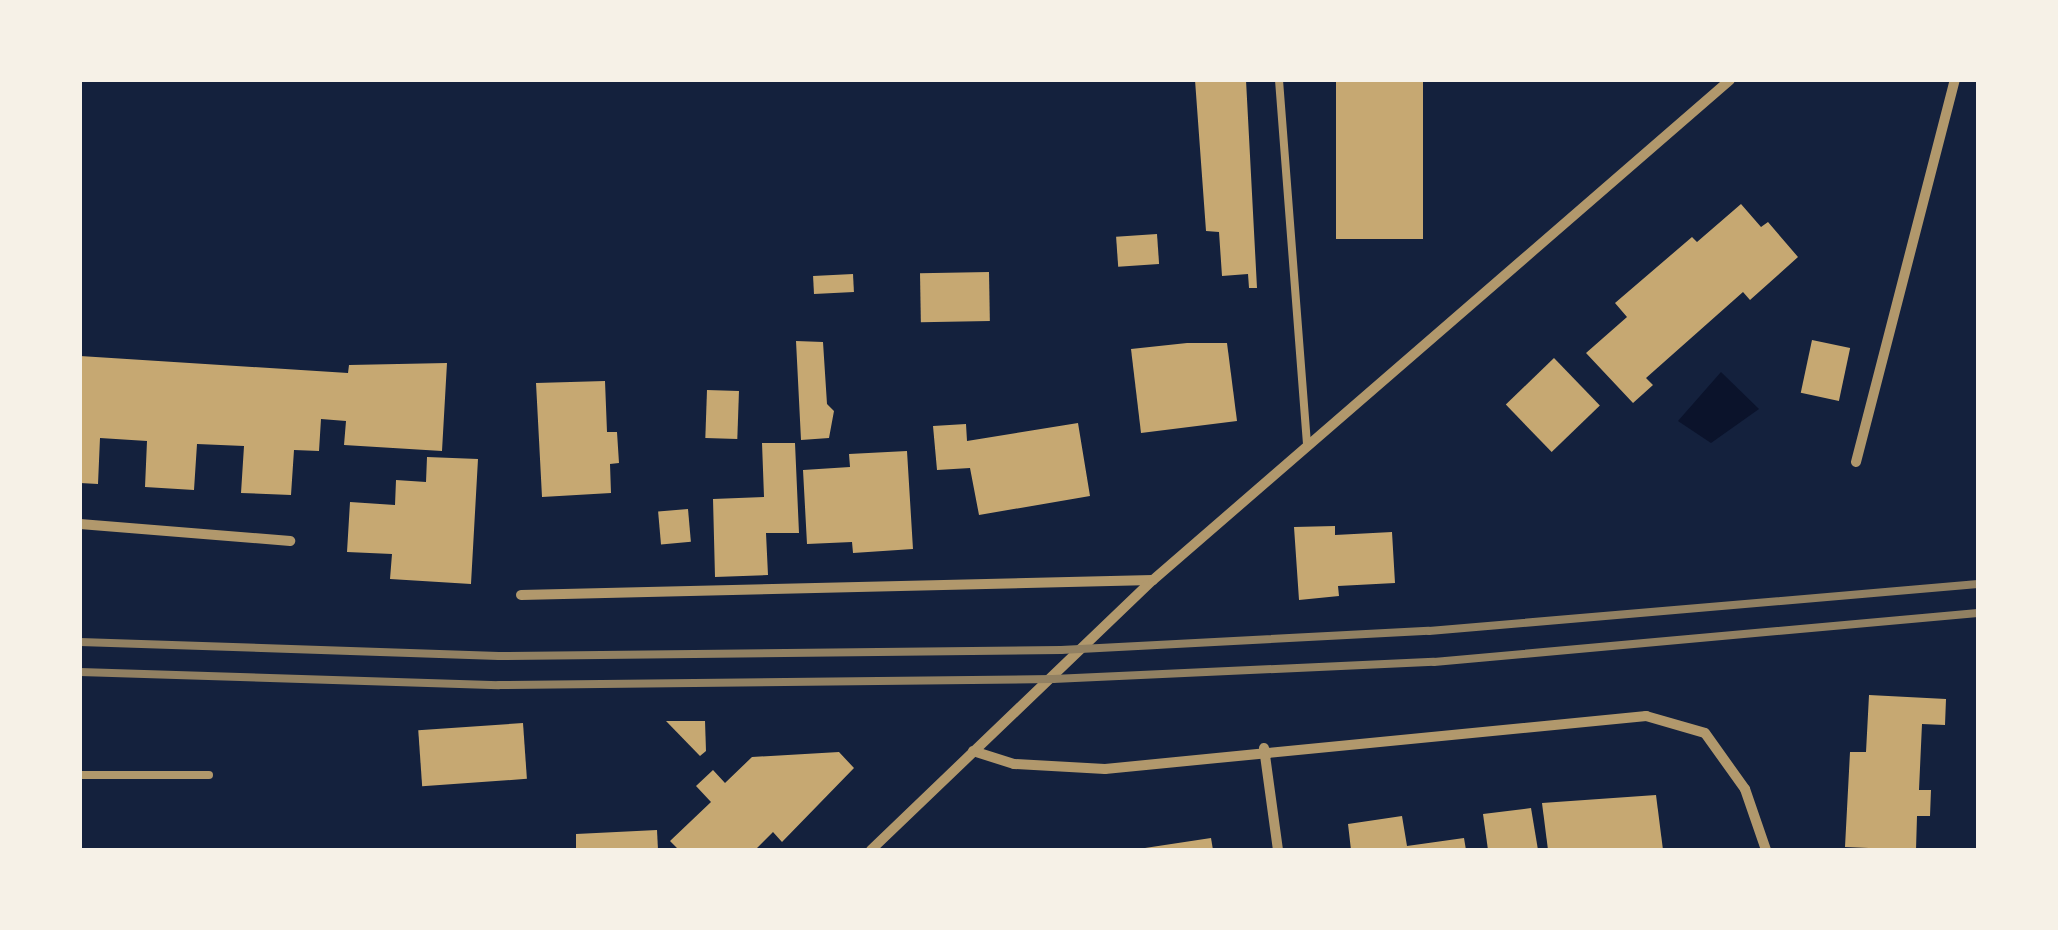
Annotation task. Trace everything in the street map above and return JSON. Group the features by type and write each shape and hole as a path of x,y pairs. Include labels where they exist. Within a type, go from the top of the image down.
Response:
{"street":[{"path":"871,850 1153,580 1307,442 1730,80"},
{"path":"1856,462 1955,80"},
{"path":"80,524 290,541"},
{"path":"521,595 1153,580"},
{"path":"972,751 1014,764 1105,769 1264,748 1646,716 1679,721 1705,733 1727,758 1766,850"},
{"path":"1264,748 1278,850"}],"lane":[{"path":"1279,80 1307,442"},
{"path":"80,775 209,774"}],"water":[{"path":"1721,372 1759,409 1711,443 1678,421"}],"building":[{"path":"1195,80 1246,80 1257,288 1249,288 1248,274 1222,276 1219,232 1206,231"},
{"path":"1336,80 1423,80 1423,239 1336,239"},
{"path":"1741,204 1761,227 1768,222 1798,257 1750,300 1743,292 1646,378 1653,385 1633,403 1586,353 1627,317 1615,303 1692,237 1697,242"},
{"path":"1157,234 1159,264 1118,267 1116,237"},
{"path":"989,272 990,321 921,322 920,273"},
{"path":"853,274 854,292 814,294 813,276"},
{"path":"1812,340 1850,348 1839,401 1801,393"},
{"path":"796,341 823,342 827,404 834,411 829,438 801,440"},
{"path":"1227,343 1237,421 1141,433 1131,349"},
{"path":"80,356 348,373 349,365 447,363 442,451 344,445 346,421 321,419 319,451 294,450 291,495 241,493 244,446 197,444 194,490 145,487 147,441 100,438 98,484 80,483"},
{"path":"1554,358 1600,405 1552,452 1506,405"},
{"path":"605,381 607,432 617,432 619,463 610,464 611,493 542,497 536,383"},
{"path":"707,390 739,391 737,439 705,438"},
{"path":"1078,423 1090,496 979,515 970,468 937,470 933,426 966,424 967,441"},
{"path":"762,443 795,443 799,533 766,533 768,575 715,577 713,499 764,497"},
{"path":"907,451 913,549 853,553 852,542 807,544 803,470 850,467 849,454"},
{"path":"427,457 478,459 471,584 390,579 392,554 347,552 350,502 395,505 396,480 426,482"},
{"path":"688,509 691,542 661,544 658,512"},
{"path":"1335,526 1335,535 1392,532 1395,583 1338,586 1339,596 1299,600 1294,527"},
{"path":"1869,695 1946,699 1945,725 1922,724 1919,790 1931,790 1930,816 1917,816 1916,850 1845,847 1850,752 1866,752"},
{"path":"666,721 705,721 706,751 700,756"},
{"path":"523,723 527,779 422,786 418,730"},
{"path":"839,752 854,768 782,842 773,832 755,850 679,850 670,841 711,802 696,786 713,770 725,783 752,757"},
{"path":"1656,795 1663,850 1548,850 1542,803"},
{"path":"1531,808 1538,850 1488,850 1483,814"},
{"path":"1402,816 1407,846 1464,838 1466,850 1351,850 1348,824"},
{"path":"657,830 658,850 576,850 576,834"},
{"path":"1211,838 1213,850 1145,850 1145,848"}],"railway":[{"path":"80,642 499,656 1061,650 1429,631 1978,584"},
{"path":"80,672 499,685 1053,679 1434,662 1978,613"}]}
